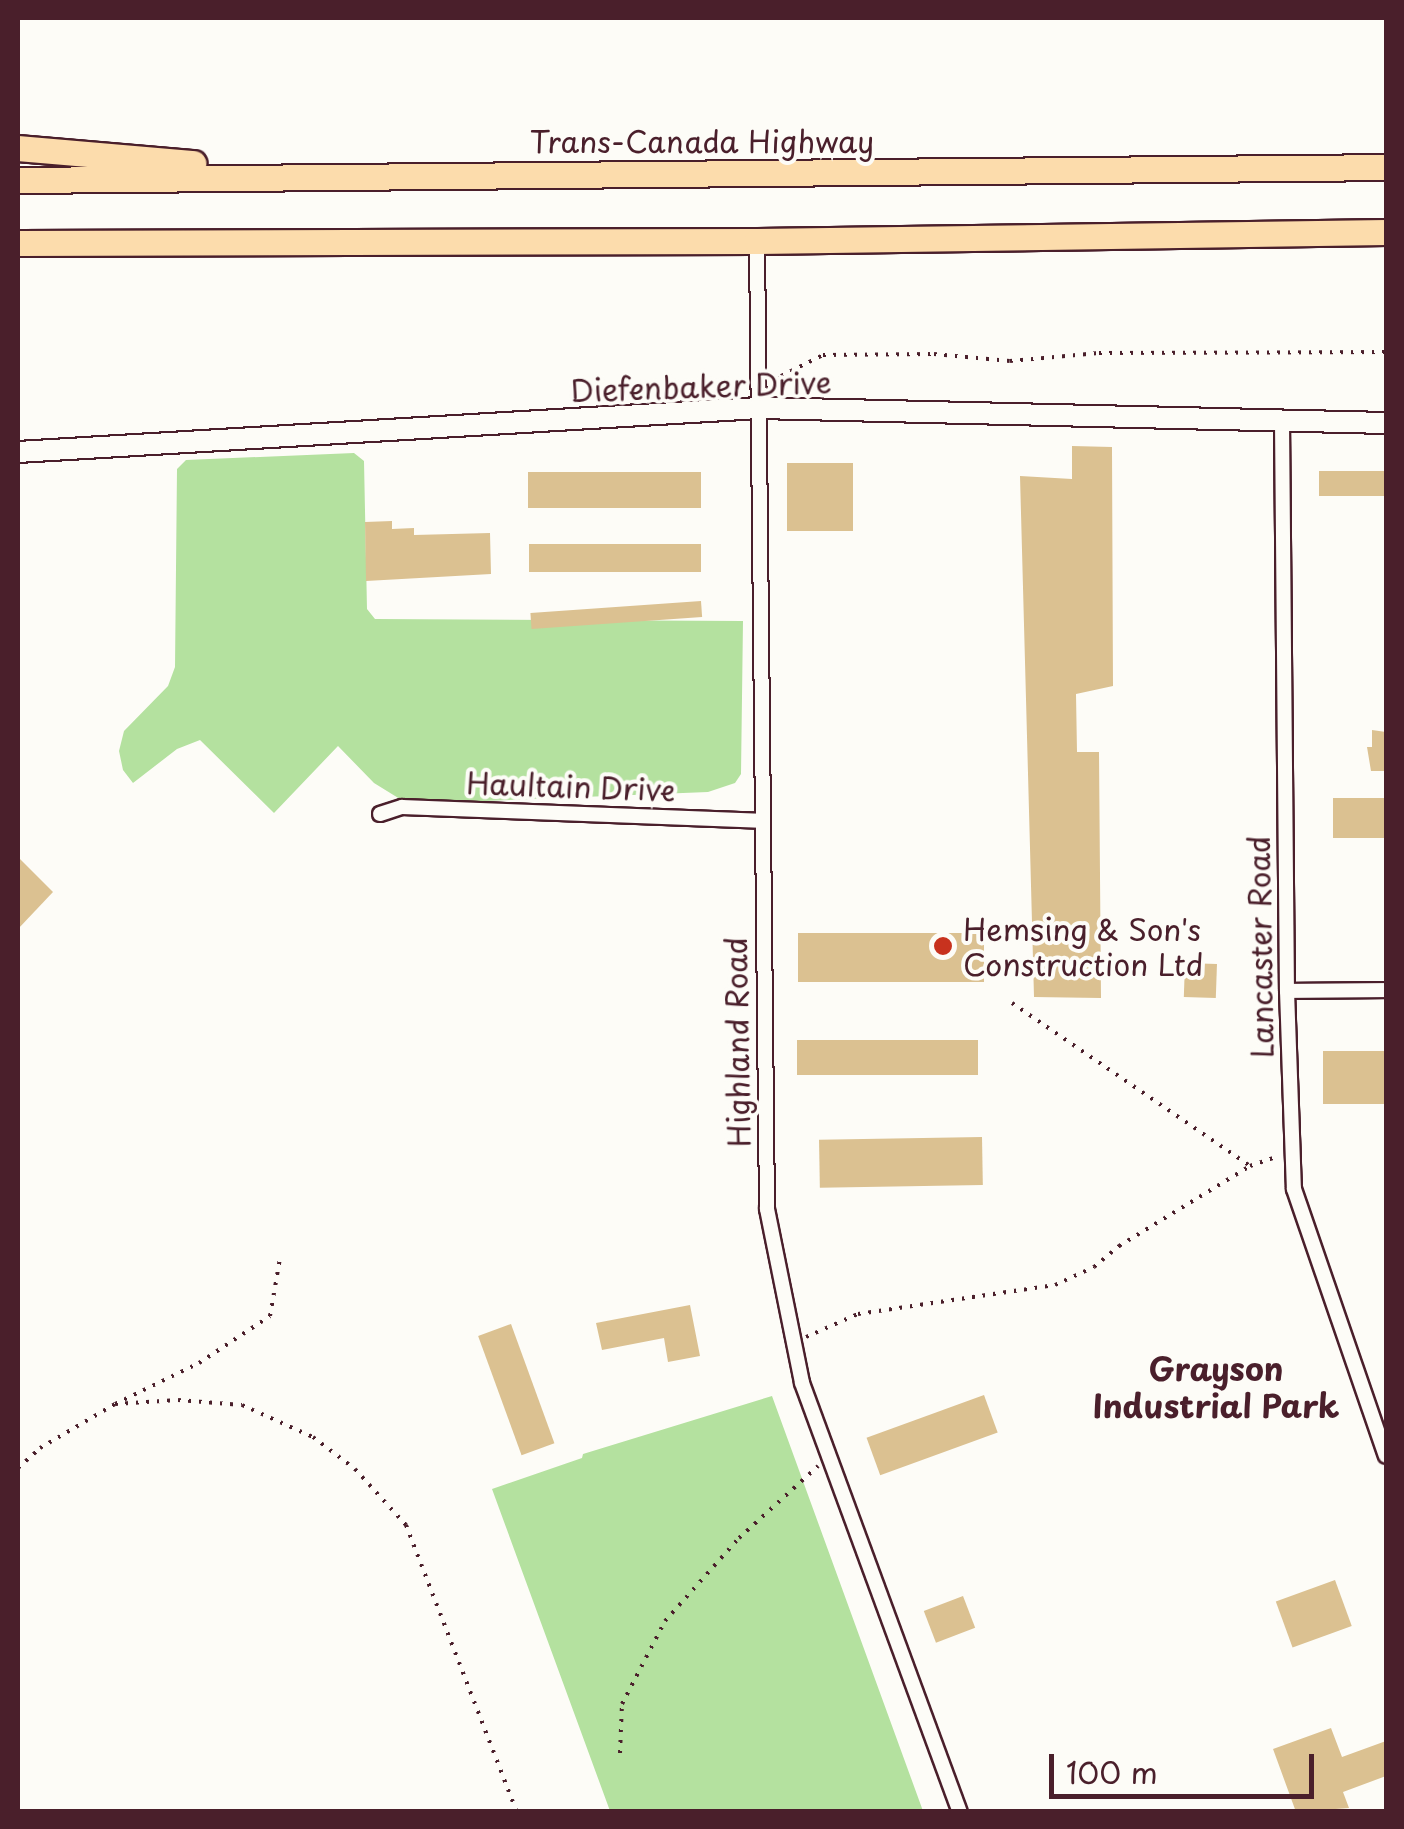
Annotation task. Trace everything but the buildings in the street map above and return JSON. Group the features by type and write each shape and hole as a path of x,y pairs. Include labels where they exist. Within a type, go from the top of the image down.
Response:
{"highway":[{"path":"18,148 338,176"},
{"name":"Trans-Canada Highway","path":"18,180 1386,167"},
{"path":"18,242 757,241 1386,232"}],"street":[{"name":"Highland Road","path":"757,241 767,1209 802,1383 960,1812"},
{"name":"Diefenbaker Drive","path":"18,452 759,408 1386,423"},
{"name":"Lancaster Road","path":"1282,422 1287,991 1294,1189 1386,1456"},
{"name":"Haultain Drive","path":"380,814 402,807 760,821"},
{"path":"1287,991 1386,990"}],"path":[{"path":"759,408 781,376 823,355 934,354 1010,361 1100,353 1386,352"},
{"path":"1012,1003 1250,1166"},
{"path":"794,1346 814,1332 858,1314 1054,1286 1094,1267 1119,1246 1250,1166 1293,1152"},
{"path":"18,1468 40,1448 115,1404 199,1364 270,1316 280,1258"},
{"path":"115,1404 178,1400 242,1405 313,1437 355,1469 406,1525 517,1812"},
{"path":"620,1752 622,1704 665,1621 738,1538 828,1456"}],"green space":[{"path":"354,453 364,461 367,609 375,619 743,621 741,774 735,783 708,792 408,804 374,783 338,746 274,813 200,740 177,749 133,783 123,770 119,751 124,731 168,686 175,667 177,469 186,460"},
{"path":"772,1396 923,1811 610,1811 492,1489 582,1458 583,1454"}],"place":[{"name":"Hemsing & Son's Construction Ltd","path":"943,946"}],"district":[{"name":"Grayson Industrial Park","path":"1216,1388"}]}
